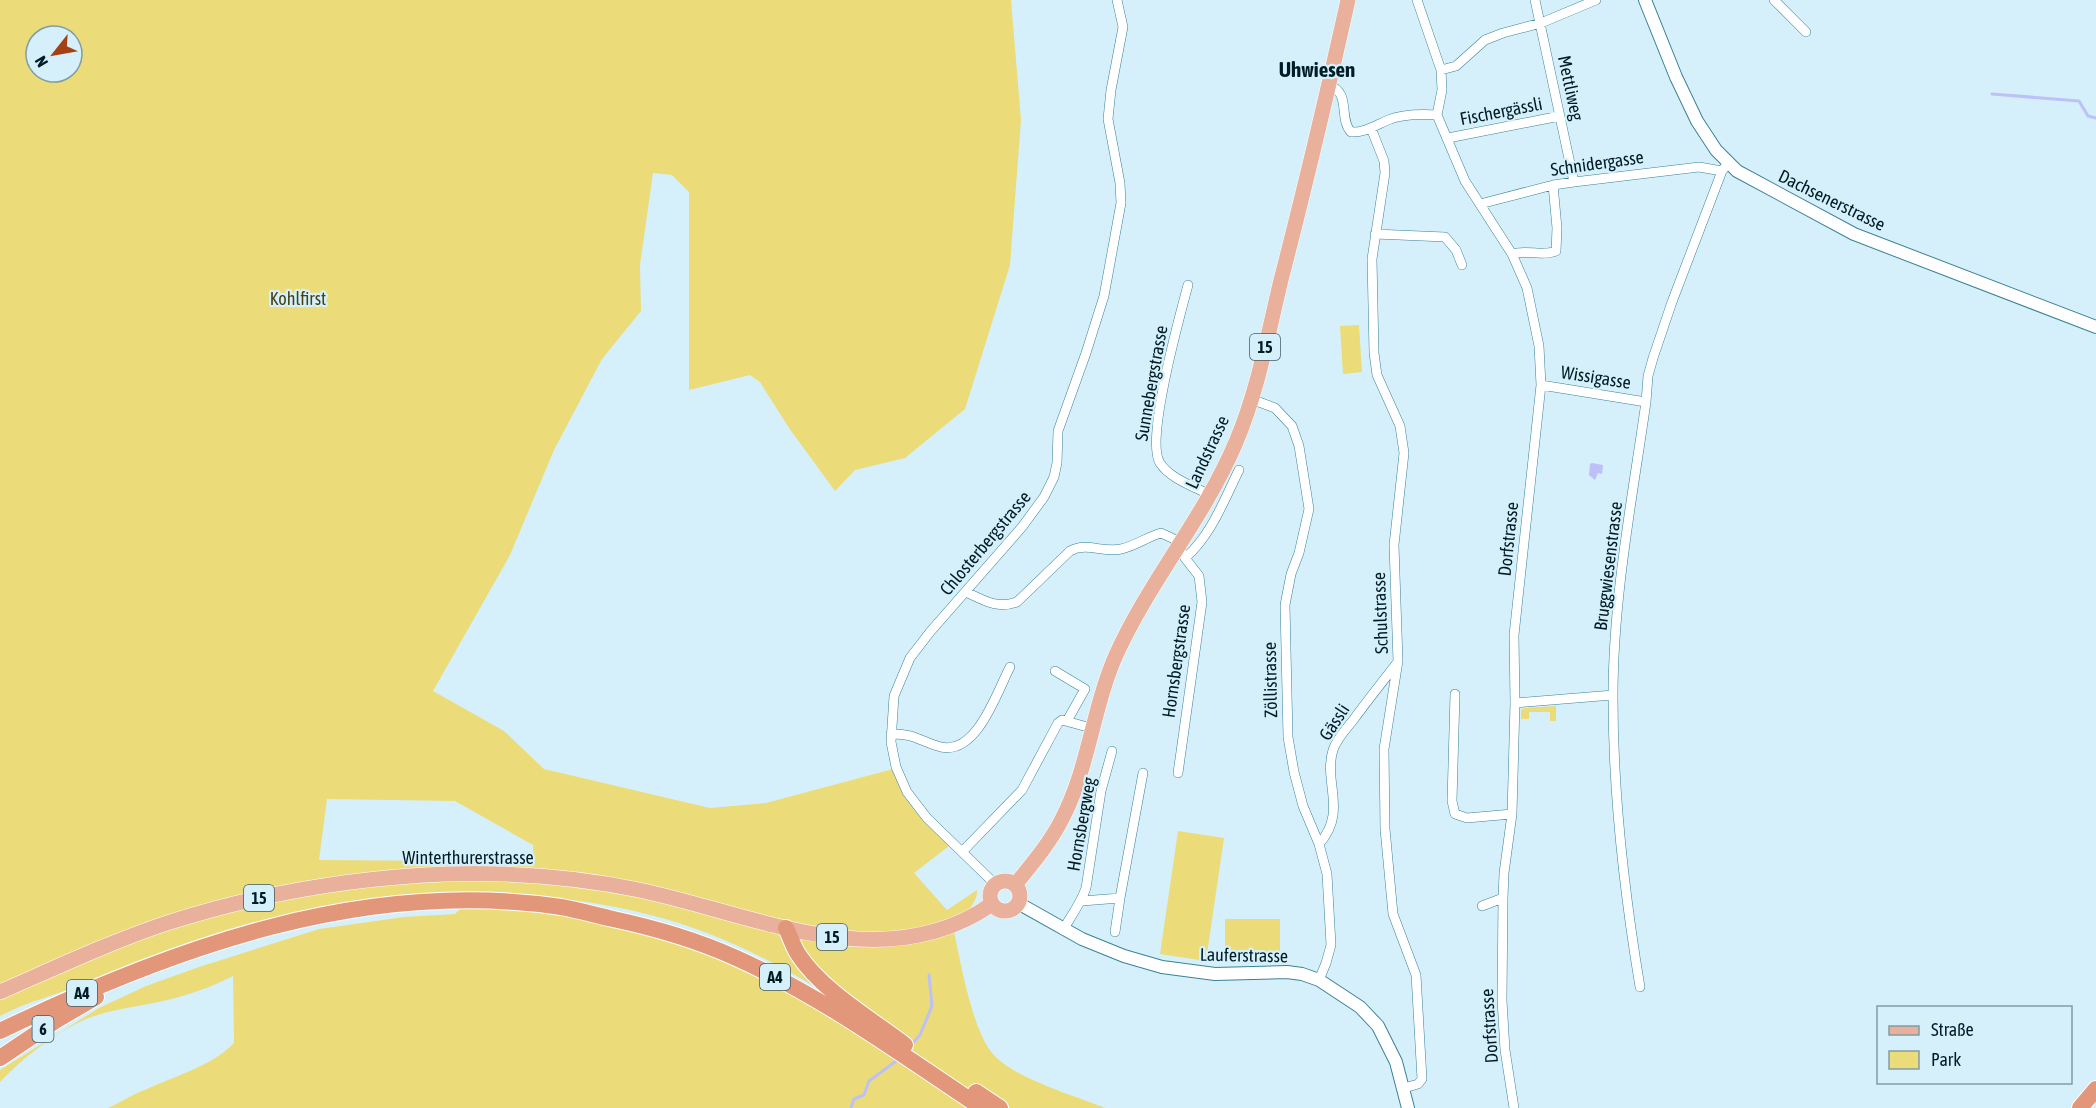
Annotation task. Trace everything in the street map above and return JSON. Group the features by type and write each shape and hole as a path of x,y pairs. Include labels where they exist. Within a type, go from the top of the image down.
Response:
{"highway":[{"name":"A4","path":"0,1030 90,989 166,959 215,942 281,924 371,907 414,903 508,903 561,907 640,924 710,946 787,983 912,1050 932,1070 1000,1108"},
{"path":"789,934 799,955 811,970 877,1031"},
{"name":"6","path":"0,1058 68,1013 166,959"},
{"name":"A4","path":"877,1031 982,1108"},
{"path":"2080,1108 2096,1089"}],"main road":[{"name":"Landstrasse","path":"1015,885 1042,851 1062,819 1076,787 1103,689 1120,647 1151,591 1182,553 1237,438 1251,399 1348,0"},
{"name":"Winterthurerstrasse","path":"0,992 123,939 218,908 297,890 395,877 489,874 571,879 682,900 789,934 879,940 916,937 948,928 972,917 992,904"},
{"path":"1006,881 1015,885 1019,892 1018,903 1006,912 997,910 990,896 995,884 1006,881"}],"street":[{"name":"Chlosterbergstrasse","path":"995,884 927,818 907,792 896,768 891,734 894,696 910,658 1022,527 1050,488 1057,463 1058,431 1104,296 1121,203 1120,183 1108,119 1123,27 1117,0"},
{"path":"1328,86 1337,88 1342,96 1345,105 1346,127 1351,132 1371,128 1390,119 1419,113 1437,115 1442,90 1441,70 1417,0"},
{"name":"Mettliweg","path":"1535,0 1574,182"},
{"path":"1441,70 1456,66 1485,40 1540,23 1596,0"},
{"name":"Dachsenerstrasse","path":"1646,0 1676,77 1697,122 1725,167 1854,234 2096,327"},
{"path":"1774,0 1806,32"},
{"name":"Dorfstrasse","path":"1437,115 1458,168 1512,254 1524,280 1532,307 1539,346 1541,385 1514,634 1512,814 1503,898 1502,1000 1505,1050 1514,1108"},
{"name":"Fischergässli","path":"1448,138 1560,116"},
{"name":"Schulstrasse","path":"1371,128 1384,161 1385,173 1372,259 1374,353 1377,375 1400,426 1404,453 1394,545 1398,661 1384,749 1385,829 1393,914 1416,975 1422,1079 1418,1084 1404,1088"},
{"name":"Schnidergasse","path":"1480,204 1552,185 1699,167 1725,167"},
{"name":"Bruggwiesenstrasse","path":"1640,987 1626,893 1615,781 1613,695 1618,594 1648,376 1672,302 1725,167"},
{"path":"1512,254 1519,252 1550,254 1556,251 1557,228 1552,185"},
{"path":"1375,234 1445,237 1456,250 1462,265"},
{"name":"Sunnebergstrasse","path":"1188,285 1170,352 1155,449 1159,463 1166,470 1210,495"},
{"name":"Wissigasse","path":"1541,385 1646,402"},
{"name":"Zöllistrasse","path":"1251,399 1275,408 1292,426 1299,446 1309,509 1299,552 1289,581 1285,605 1288,737 1303,806 1319,844 1326,874 1331,941 1329,955 1318,980"},
{"path":"966,592 996,606 1006,606 1017,602 1077,547 1109,550 1123,548 1161,533 1174,539 1182,553 1204,536 1239,470"},
{"name":"Hornsbergstrasse","path":"1178,773 1202,602 1199,576 1182,553"},
{"name":"Gässli","path":"1319,844 1328,834 1332,820 1334,802 1331,766 1334,747 1398,661"},
{"path":"891,734 912,735 946,748 967,741 979,727 1010,667"},
{"path":"1055,671 1085,689 1067,721"},
{"path":"1455,694 1452,801 1455,814 1467,818 1512,814"},
{"path":"1515,703 1613,695"},
{"path":"962,852 1022,790 1054,728 1062,720 1091,728"},
{"name":"Hornsbergweg","path":"1063,930 1073,911 1082,901 1090,870 1101,791 1112,751"},
{"path":"1115,932 1143,773"},
{"path":"1082,901 1120,898"},
{"path":"1482,906 1503,898"},
{"name":"Lauferstrasse","path":"1018,903 1063,930 1104,949 1170,969 1215,974 1287,972 1302,974 1318,980 1360,1007 1378,1026 1391,1050 1408,1108"}],"green space":[{"name":"Kohlfirst","path":"0,0 1011,0 1021,120 1010,265 965,409 905,458 855,470 835,491 789,428 760,382 750,375 689,390 689,192 672,175 653,173 640,265 641,311 602,359 554,450 510,555 433,691 504,731 544,769 710,808 766,803 893,769 909,801 923,820 949,846 914,873 947,910 977,890 972,905 953,927 973,1012 986,1043 993,1054 1015,1071 1045,1086 1105,1108 108,1108 204,1064 234,1043 233,976 181,997 114,1010 86,1019 63,1030 99,1008 146,986 319,929 404,917 455,914 465,904 514,906 638,928 843,1004 760,956 688,926 588,902 487,893 428,894 370,899 313,909 257,922 145,959 0,1016","holes":["327,799 455,801 533,845 534,866 458,864 452,861 319,860"]},
{"path":"1359,325 1362,372 1343,374 1340,326"},
{"path":"1556,706 1556,721 1550,721 1550,712 1529,712 1529,719 1521,719 1521,710 1524,708"},
{"path":"1178,831 1224,838 1206,961 1160,954"},
{"path":"1225,919 1280,919 1280,954 1225,954"},
{"name":"Kohlfirst","path":"59,1033 40,1046 0,1082 0,1070"}],"water":[{"path":"1592,463 1603,465 1602,474 1598,473 1595,480 1589,475"}],"waterway":[{"path":"1992,94 2079,101 2088,116 2096,118"},
{"path":"911,1045 920,1035 932,1006 929,975"},
{"path":"851,1108 854,1099 864,1095 869,1081 899,1059"}],"district":[{"name":"Uhwiesen","path":"1317,69"}]}
